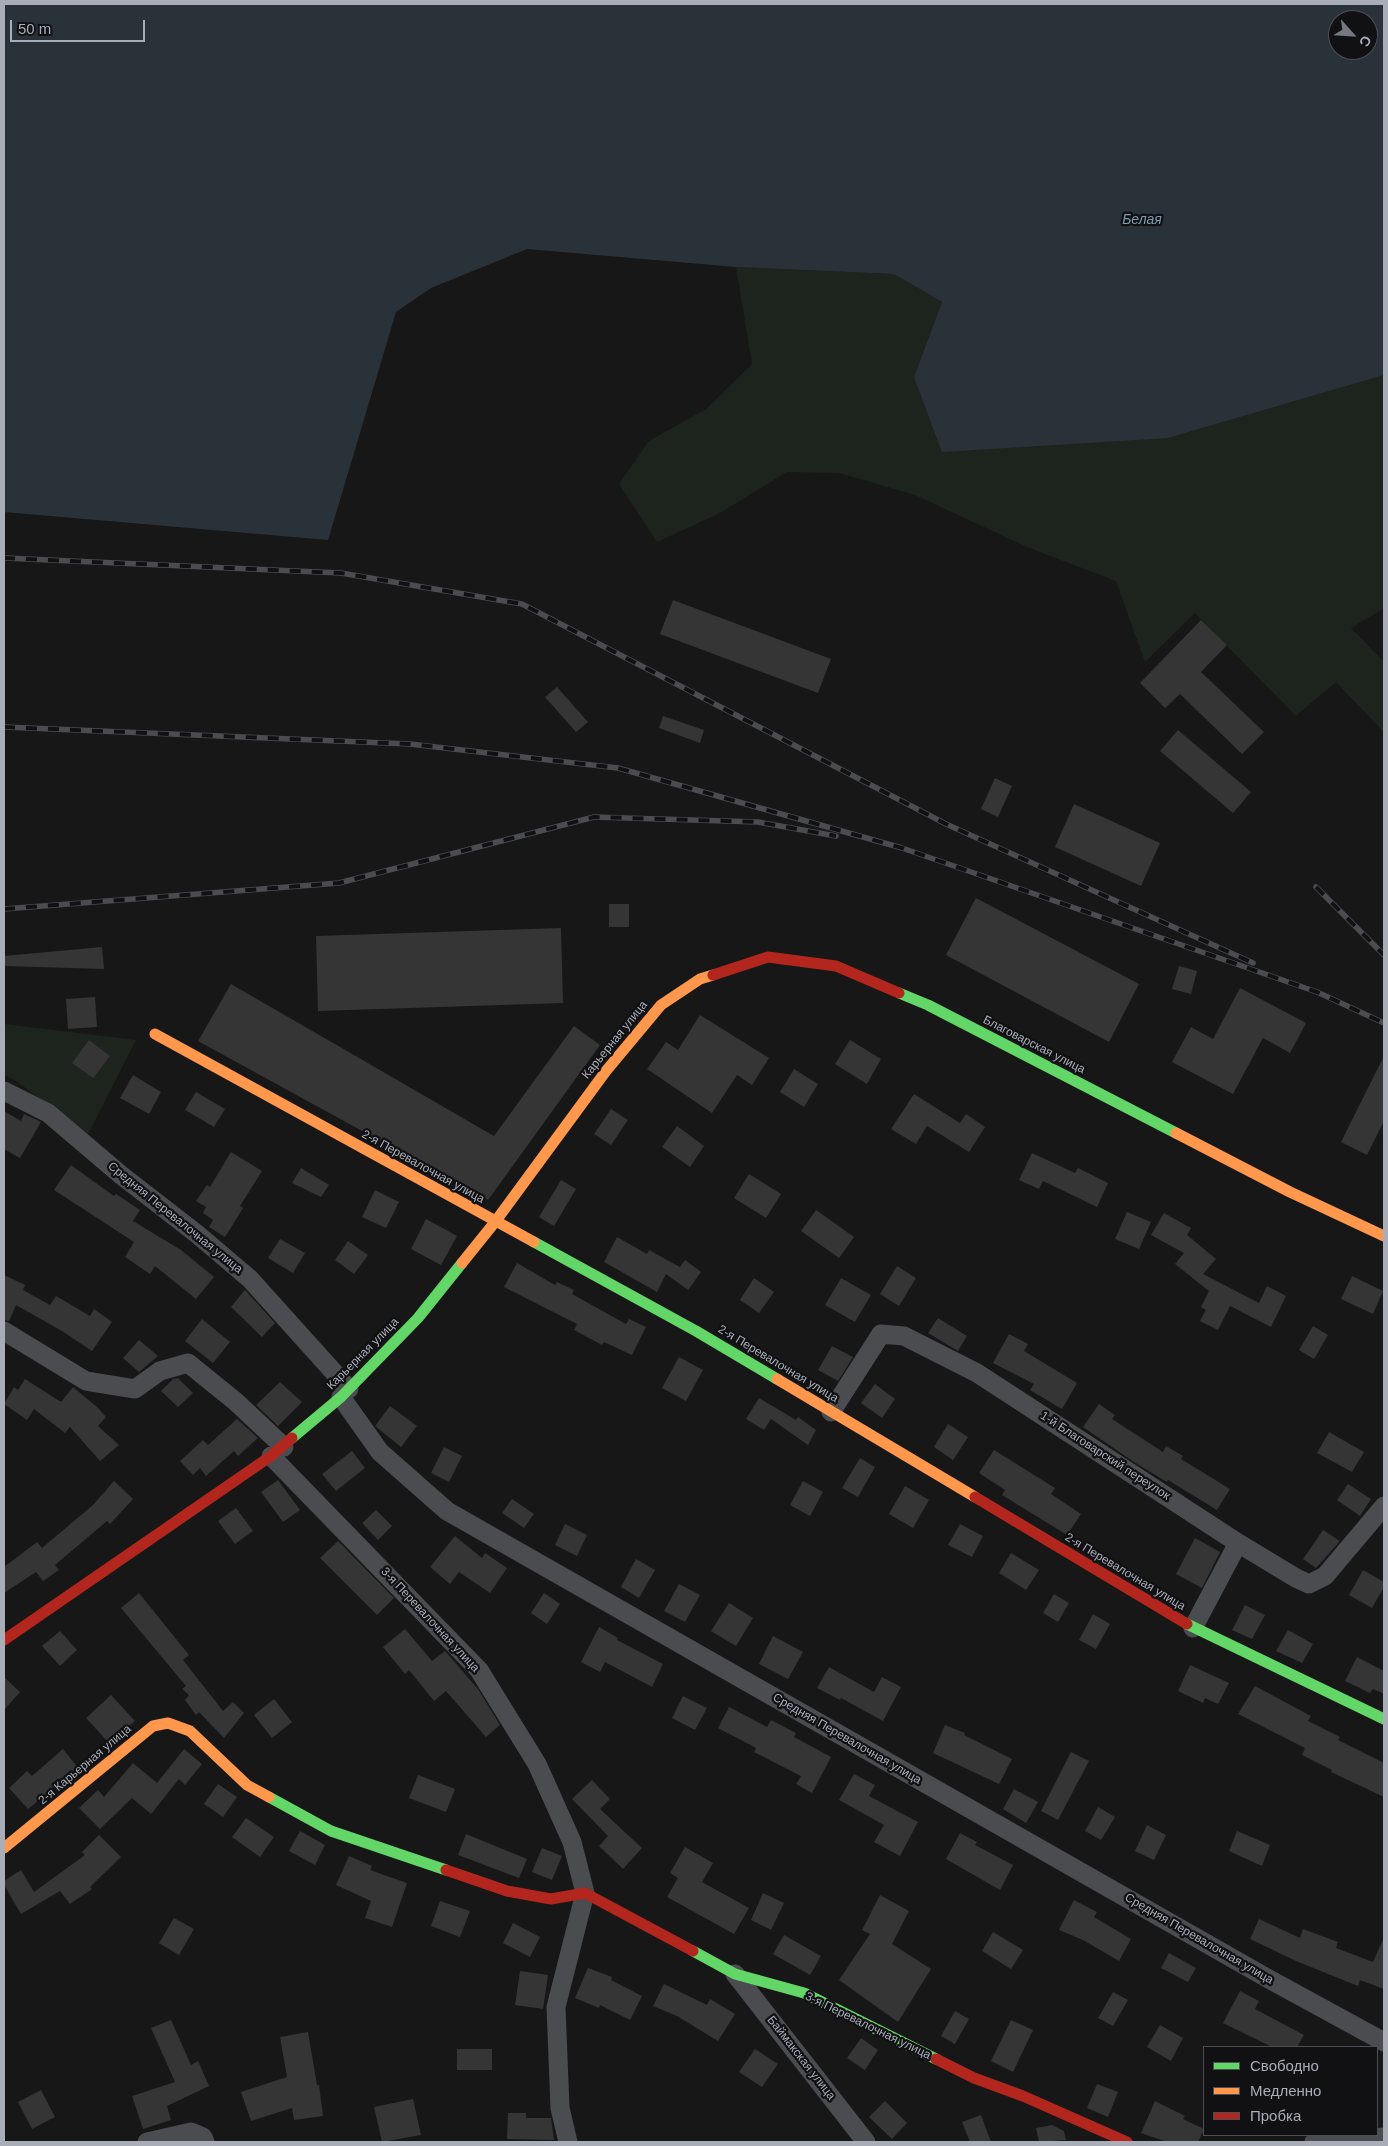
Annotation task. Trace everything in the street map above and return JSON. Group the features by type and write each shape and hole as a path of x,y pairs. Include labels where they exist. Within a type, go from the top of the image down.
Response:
{"street":[{"name":"Благоварская улица","path":"661,1004 700,979 768,957 836,966 928,1005 1290,1192 1384,1236"},
{"name":"Карьерная улица","path":"4,1640 278,1452 345,1393 418,1318 495,1222 606,1071 661,1004"},
{"name":"2-я Перевалочная улица","path":"155,1034 696,1331 1192,1628 1384,1719"},
{"name":"Средняя Перевалочная улица","path":"4,1091 48,1113 121,1175 198,1234 250,1279 345,1393 380,1452 447,1511 1259,1973 1384,2042"},
{"name":"3-я Перевалочная улица","path":"4,1331 86,1381 135,1389 160,1371 188,1363 236,1401 278,1452 479,1670 537,1764 572,1842 585,1893 735,1974 804,1993 974,2078 1023,2096 1127,2142"},
{"name":"1-й Благоварский переулок","path":"831,1412 881,1334 904,1336 977,1373 1238,1543 1309,1584 1325,1576 1384,1506"},
{"path":"1192,1628 1238,1543"},
{"name":"2-я Карьерная улица","path":"4,1848 153,1726 168,1723 190,1731 247,1785 331,1831 507,1891 551,1899 585,1893"},
{"path":"568,2142 560,2108 556,2008 585,1893"},
{"name":"Баймакская улица","path":"735,1974 866,2142"},
{"path":"147,2142 190,2132 204,2140"},
{"path":"1314,2142 1384,2137"}],"shaded area":[{"path":"736,267 894,274 942,302 914,377 1168,438 1384,375 1384,611 1383,609 1351,628 1384,662 1384,732 1336,682 1296,716 1195,613 1145,662 1116,581 1027,547 915,495 839,473 787,472 718,514 657,542 619,484 649,441 706,409 752,364"},
{"path":"4,1024 136,1040 88,1134 16,1081 4,1075"}],"water":[{"name":"Белая","path":"4,4 1384,4 1384,375 1168,438 942,452 914,377 942,302 894,274 736,267 527,249 431,288 396,312 328,540 4,512"}],"building":[{"path":"673,600 831,659 818,693 660,634"},
{"path":"1201,620 1227,645 1201,672 1264,732 1242,754 1180,694 1165,708 1140,683"},
{"path":"557,687 588,722 576,732 545,697"},
{"path":"663,716 704,730 700,743 659,728"},
{"path":"1178,730 1251,792 1233,813 1160,751"},
{"path":"995,778 1012,786 998,817 981,809"},
{"path":"1074,804 1160,843 1141,886 1055,847"},
{"path":"976,898 1139,984 1109,1042 946,955"},
{"path":"609,904 629,904 629,927 609,927"},
{"path":"561,928 563,1003 318,1011 316,936"},
{"path":"102,947 104,969 4,966 4,956"},
{"path":"1179,966 1197,971 1191,994 1172,989"},
{"path":"231,984 494,1136 574,1026 600,1045 488,1200 198,1041"},
{"path":"1240,988 1306,1023 1290,1053 1263,1038 1233,1094 1172,1062 1191,1027 1213,1039"},
{"path":"95,997 97,1027 68,1029 66,999"},
{"path":"700,1015 769,1058 752,1085 737,1075 712,1113 647,1069 666,1042 678,1050"},
{"path":"89,1040 110,1056 93,1078 72,1063"},
{"path":"850,1040 881,1059 867,1084 835,1064"},
{"path":"1384,1056 1384,1121 1367,1155 1341,1142"},
{"path":"794,1069 818,1084 804,1107 780,1092"},
{"path":"133,1075 161,1092 149,1114 120,1098"},
{"path":"196,1092 225,1109 214,1127 185,1110"},
{"path":"914,1094 960,1123 966,1114 985,1127 969,1152 927,1126 916,1144 891,1129"},
{"path":"611,1109 628,1120 611,1145 594,1134"},
{"path":"4,1111 21,1121 24,1114 41,1122 20,1158 4,1149"},
{"path":"677,1126 704,1146 690,1167 662,1147"},
{"path":"231,1152 262,1171 240,1206 243,1208 225,1237 209,1227 213,1220 203,1213 206,1207 196,1201 207,1185 210,1187"},
{"path":"1032,1153 1075,1173 1078,1168 1108,1183 1097,1207 1043,1181 1039,1189 1019,1180"},
{"path":"71,1165 114,1196 116,1194 140,1210 133,1221 181,1250 214,1277 196,1299 155,1266 150,1274 125,1257 134,1242 54,1190"},
{"path":"301,1168 329,1185 321,1197 292,1183"},
{"path":"749,1174 781,1194 766,1218 734,1198"},
{"path":"561,1180 576,1189 554,1226 539,1217"},
{"path":"375,1190 399,1202 386,1228 362,1217"},
{"path":"816,1210 854,1237 839,1258 801,1231"},
{"path":"1127,1212 1151,1222 1139,1249 1115,1239"},
{"path":"1164,1213 1191,1228 1187,1235 1216,1259 1203,1274 1259,1303 1267,1286 1286,1296 1271,1327 1230,1306 1218,1330 1200,1321 1206,1310 1201,1307 1209,1291 1175,1264 1184,1253 1151,1235"},
{"path":"426,1219 457,1236 441,1265 411,1249"},
{"path":"617,1237 647,1254 649,1250 680,1267 685,1260 701,1272 688,1290 666,1274 657,1292 604,1262"},
{"path":"280,1239 305,1253 293,1273 268,1258"},
{"path":"348,1241 368,1255 354,1274 335,1260"},
{"path":"517,1263 555,1285 557,1282 574,1290 572,1294 626,1324 629,1319 646,1327 632,1355 604,1342 602,1345 574,1330 577,1324 504,1287"},
{"path":"897,1266 916,1278 899,1306 880,1294"},
{"path":"4,1275 25,1285 23,1290 50,1305 56,1296 90,1316 94,1309 112,1322 92,1351 62,1331 16,1305 9,1321 4,1320"},
{"path":"1352,1276 1383,1291 1373,1314 1341,1299"},
{"path":"754,1278 774,1292 759,1313 740,1300"},
{"path":"841,1278 871,1295 855,1322 825,1305"},
{"path":"245,1290 275,1323 262,1337 231,1307"},
{"path":"938,1318 967,1336 958,1351 928,1333"},
{"path":"202,1319 230,1342 213,1363 185,1341"},
{"path":"1313,1326 1328,1335 1314,1359 1299,1350"},
{"path":"1009,1334 1028,1344 1024,1351 1077,1383 1062,1409 1030,1390 1034,1384 993,1363"},
{"path":"139,1340 158,1356 139,1372 123,1358"},
{"path":"832,1346 853,1357 838,1381 818,1370"},
{"path":"679,1357 703,1370 686,1401 662,1388"},
{"path":"178,1378 193,1393 178,1407 161,1391 173,1379"},
{"path":"25,1379 61,1402 73,1387 106,1417 98,1426 119,1445 100,1461 70,1427 65,1433 34,1409 27,1420 4,1404 14,1387 18,1390"},
{"path":"280,1382 302,1402 278,1426 256,1405"},
{"path":"875,1384 895,1399 882,1418 861,1403"},
{"path":"759,1398 796,1420 798,1417 816,1430 808,1445 771,1419 764,1430 746,1419"},
{"path":"1099,1404 1115,1415 1112,1419 1163,1452 1166,1446 1183,1456 1181,1459 1230,1489 1217,1510 1134,1462 1083,1427"},
{"path":"390,1406 417,1426 401,1447 375,1426"},
{"path":"237,1419 258,1438 238,1456 234,1451 206,1476 200,1468 193,1475 180,1461 203,1440 208,1445"},
{"path":"948,1424 968,1437 953,1460 934,1447"},
{"path":"1329,1432 1364,1452 1352,1472 1317,1453"},
{"path":"444,1447 462,1456 449,1482 431,1473"},
{"path":"994,1450 1055,1488 1051,1494 1081,1514 1067,1535 1002,1495 1005,1490 979,1473"},
{"path":"352,1451 365,1468 336,1491 322,1474"},
{"path":"860,1458 875,1467 858,1497 842,1488"},
{"path":"278,1480 300,1510 283,1522 261,1492"},
{"path":"114,1481 133,1499 110,1524 107,1521 55,1565 59,1570 43,1581 36,1572 4,1593 4,1567 37,1542 42,1548 93,1505"},
{"path":"803,1481 823,1492 810,1516 790,1505"},
{"path":"1348,1484 1371,1499 1360,1516 1337,1500"},
{"path":"905,1486 929,1500 913,1528 889,1514"},
{"path":"512,1499 534,1514 524,1528 502,1513"},
{"path":"236,1508 253,1531 235,1544 218,1521"},
{"path":"376,1510 392,1526 378,1540 362,1523"},
{"path":"565,1524 587,1535 577,1556 555,1545"},
{"path":"960,1524 983,1536 972,1557 948,1545"},
{"path":"1323,1530 1340,1541 1316,1568 1303,1559"},
{"path":"455,1536 482,1558 485,1553 507,1568 490,1593 459,1572 450,1584 430,1567"},
{"path":"1195,1538 1220,1552 1202,1588 1176,1574"},
{"path":"338,1541 394,1598 377,1615 320,1558"},
{"path":"1011,1553 1039,1570 1026,1590 999,1573"},
{"path":"636,1559 655,1570 639,1598 621,1587"},
{"path":"1363,1570 1384,1582 1384,1587 1372,1608 1349,1595"},
{"path":"679,1584 700,1595 685,1622 664,1611"},
{"path":"139,1593 189,1655 183,1660 223,1711 233,1702 244,1713 224,1738 199,1712 196,1715 185,1700 189,1695 182,1689 186,1686 121,1608"},
{"path":"544,1593 560,1604 547,1624 531,1613"},
{"path":"1054,1594 1069,1603 1058,1622 1043,1613"},
{"path":"729,1603 753,1618 736,1646 711,1631"},
{"path":"1245,1605 1265,1615 1252,1639 1232,1630"},
{"path":"1093,1614 1110,1624 1096,1649 1079,1640"},
{"path":"599,1627 618,1638 617,1640 663,1664 652,1687 605,1662 600,1672 581,1662"},
{"path":"405,1629 432,1661 445,1651 478,1689 500,1725 486,1737 446,1691 434,1701 409,1670 405,1674 383,1647"},
{"path":"1288,1630 1313,1644 1302,1663 1276,1651"},
{"path":"60,1631 77,1650 60,1666 42,1646"},
{"path":"773,1636 803,1652 788,1679 759,1664"},
{"path":"1357,1657 1384,1671 1384,1694 1373,1689 1370,1693 1345,1681"},
{"path":"1190,1665 1229,1683 1218,1704 1205,1698 1203,1703 1178,1691"},
{"path":"829,1667 874,1692 882,1677 901,1687 883,1721 841,1698 840,1700 817,1688"},
{"path":"4,1677 20,1692 4,1710"},
{"path":"1255,1686 1311,1716 1308,1721 1340,1737 1338,1740 1384,1763 1384,1797 1331,1772 1332,1770 1302,1755 1305,1748 1238,1714"},
{"path":"111,1695 135,1721 109,1743 86,1718"},
{"path":"683,1696 707,1708 695,1730 672,1718"},
{"path":"274,1699 292,1722 272,1738 254,1715"},
{"path":"729,1707 767,1727 771,1720 796,1733 794,1737 831,1757 812,1793 796,1784 801,1776 754,1752 756,1748 718,1728"},
{"path":"945,1725 965,1733 964,1735 1012,1759 999,1784 933,1753"},
{"path":"63,1749 78,1768 28,1809 9,1788 27,1771 32,1776"},
{"path":"184,1749 202,1764 185,1785 179,1779 151,1814 132,1798 100,1829 79,1808 98,1790 104,1797 133,1763 157,1783"},
{"path":"1071,1752 1089,1761 1058,1820 1041,1811"},
{"path":"854,1774 875,1785 869,1796 918,1822 900,1856 874,1842 884,1825 839,1800"},
{"path":"418,1775 455,1789 446,1812 409,1798"},
{"path":"592,1780 610,1799 600,1809 642,1848 623,1869 599,1846 608,1836 572,1799"},
{"path":"218,1784 237,1797 223,1817 204,1804"},
{"path":"1014,1789 1038,1802 1026,1823 1003,1809"},
{"path":"1098,1807 1115,1817 1101,1840 1085,1831"},
{"path":"246,1818 274,1837 260,1857 232,1837"},
{"path":"1147,1825 1166,1835 1154,1860 1135,1851"},
{"path":"300,1831 325,1845 315,1865 289,1851"},
{"path":"1237,1831 1270,1845 1262,1866 1229,1851"},
{"path":"960,1833 977,1842 975,1845 1013,1865 1000,1890 946,1859"},
{"path":"466,1834 527,1859 519,1878 458,1855"},
{"path":"99,1835 121,1857 90,1887 92,1889 70,1904 60,1891 21,1914 4,1885 4,1881 21,1870 34,1892 85,1855 82,1852"},
{"path":"685,1847 713,1863 702,1882 749,1908 734,1934 667,1897 678,1878 670,1873"},
{"path":"542,1848 562,1856 552,1880 532,1872"},
{"path":"349,1856 372,1866 370,1870 407,1883 392,1927 365,1918 371,1901 336,1885"},
{"path":"763,1893 784,1903 771,1930 751,1920"},
{"path":"880,1895 909,1911 892,1944 931,1969 898,2022 839,1980 870,1934 862,1930"},
{"path":"1074,1900 1097,1912 1094,1917 1131,1939 1119,1961 1083,1940 1059,1930"},
{"path":"440,1901 470,1911 460,1937 431,1926"},
{"path":"174,1918 194,1929 179,1955 159,1943"},
{"path":"1259,1919 1300,1938 1303,1929 1338,1942 1336,1948 1373,1962 1384,1937 1384,1989 1360,1980 1358,1986 1296,1961 1250,1939"},
{"path":"513,1923 540,1937 530,1957 503,1943"},
{"path":"993,1932 1023,1950 1011,1969 982,1951"},
{"path":"784,1935 821,1956 810,1975 773,1954"},
{"path":"1169,1953 1196,1968 1188,1982 1161,1968"},
{"path":"588,1968 612,1977 611,1980 642,1996 630,2020 600,2005 599,2008 575,1998"},
{"path":"520,1971 548,1975 543,2009 515,2005"},
{"path":"664,1984 707,2005 710,1999 735,2014 718,2041 677,2016 653,2006"},
{"path":"1240,1991 1259,2001 1255,2009 1304,2035 1298,2046 1270,2046 1223,2023"},
{"path":"1113,1992 1128,2000 1113,2026 1098,2018"},
{"path":"955,2011 969,2019 955,2044 941,2036"},
{"path":"171,2020 191,2065 198,2061 209,2086 167,2106 171,2120 143,2129 132,2096 175,2082 151,2028"},
{"path":"1011,2020 1033,2030 1013,2072 991,2061"},
{"path":"1160,2025 1183,2038 1171,2061 1147,2047"},
{"path":"308,2032 317,2085 319,2085 323,2116 294,2120 292,2108 251,2121 241,2092 287,2077 280,2037"},
{"path":"861,2038 878,2050 865,2070 847,2058"},
{"path":"457,2049 492,2049 492,2070 457,2070"},
{"path":"755,2049 778,2064 762,2087 739,2072"},
{"path":"1097,2084 1118,2092 1108,2117 1087,2108"},
{"path":"41,2090 55,2117 32,2129 18,2102"},
{"path":"413,2099 421,2135 382,2142 374,2107"},
{"path":"885,2101 907,2123 892,2139 869,2117"},
{"path":"1155,2101 1185,2116 1183,2119 1203,2129 1198,2142 1167,2142 1141,2133"},
{"path":"508,2113 526,2113 526,2118 551,2118 554,2140 507,2139"},
{"path":"981,2115 991,2142 970,2142 962,2122"},
{"path":"1052,2125 1064,2131 1066,2140 1039,2142 1036,2128"}],"railway":[{"path":"4,558 341,573 522,604 946,824 1253,963"},
{"path":"4,727 410,744 618,768 902,848 1317,992 1384,1023"},
{"path":"4,909 339,883 594,817 758,822 836,836"},
{"path":"1316,887 1384,955"}],"traffic: fast":[{"path":"899,993 928,1005 1176,1133"},
{"path":"534,1242 696,1331 777,1379"},
{"path":"292,1438 341,1397 418,1318 462,1263"},
{"path":"1187,1624 1384,1719"},
{"path":"269,1797 331,1831 446,1870"},
{"path":"693,1951 735,1974 804,1993 936,2059"}],"traffic: slow":[{"path":"462,1263 495,1222 606,1071 661,1005 700,979 713,975"},
{"path":"155,1034 534,1242"},
{"path":"1176,1133 1290,1192 1384,1236"},
{"path":"777,1379 975,1497"},
{"path":"4,1848 153,1726 168,1723 190,1731 247,1785 269,1797"}],"traffic: jam":[{"path":"713,975 768,957 836,966 899,993"},
{"path":"4,1640 271,1456 292,1438"},
{"path":"975,1497 1187,1624"},
{"path":"446,1870 507,1891 551,1899 585,1893 693,1951"},
{"path":"936,2059 974,2078 1023,2096 1127,2142"}]}
